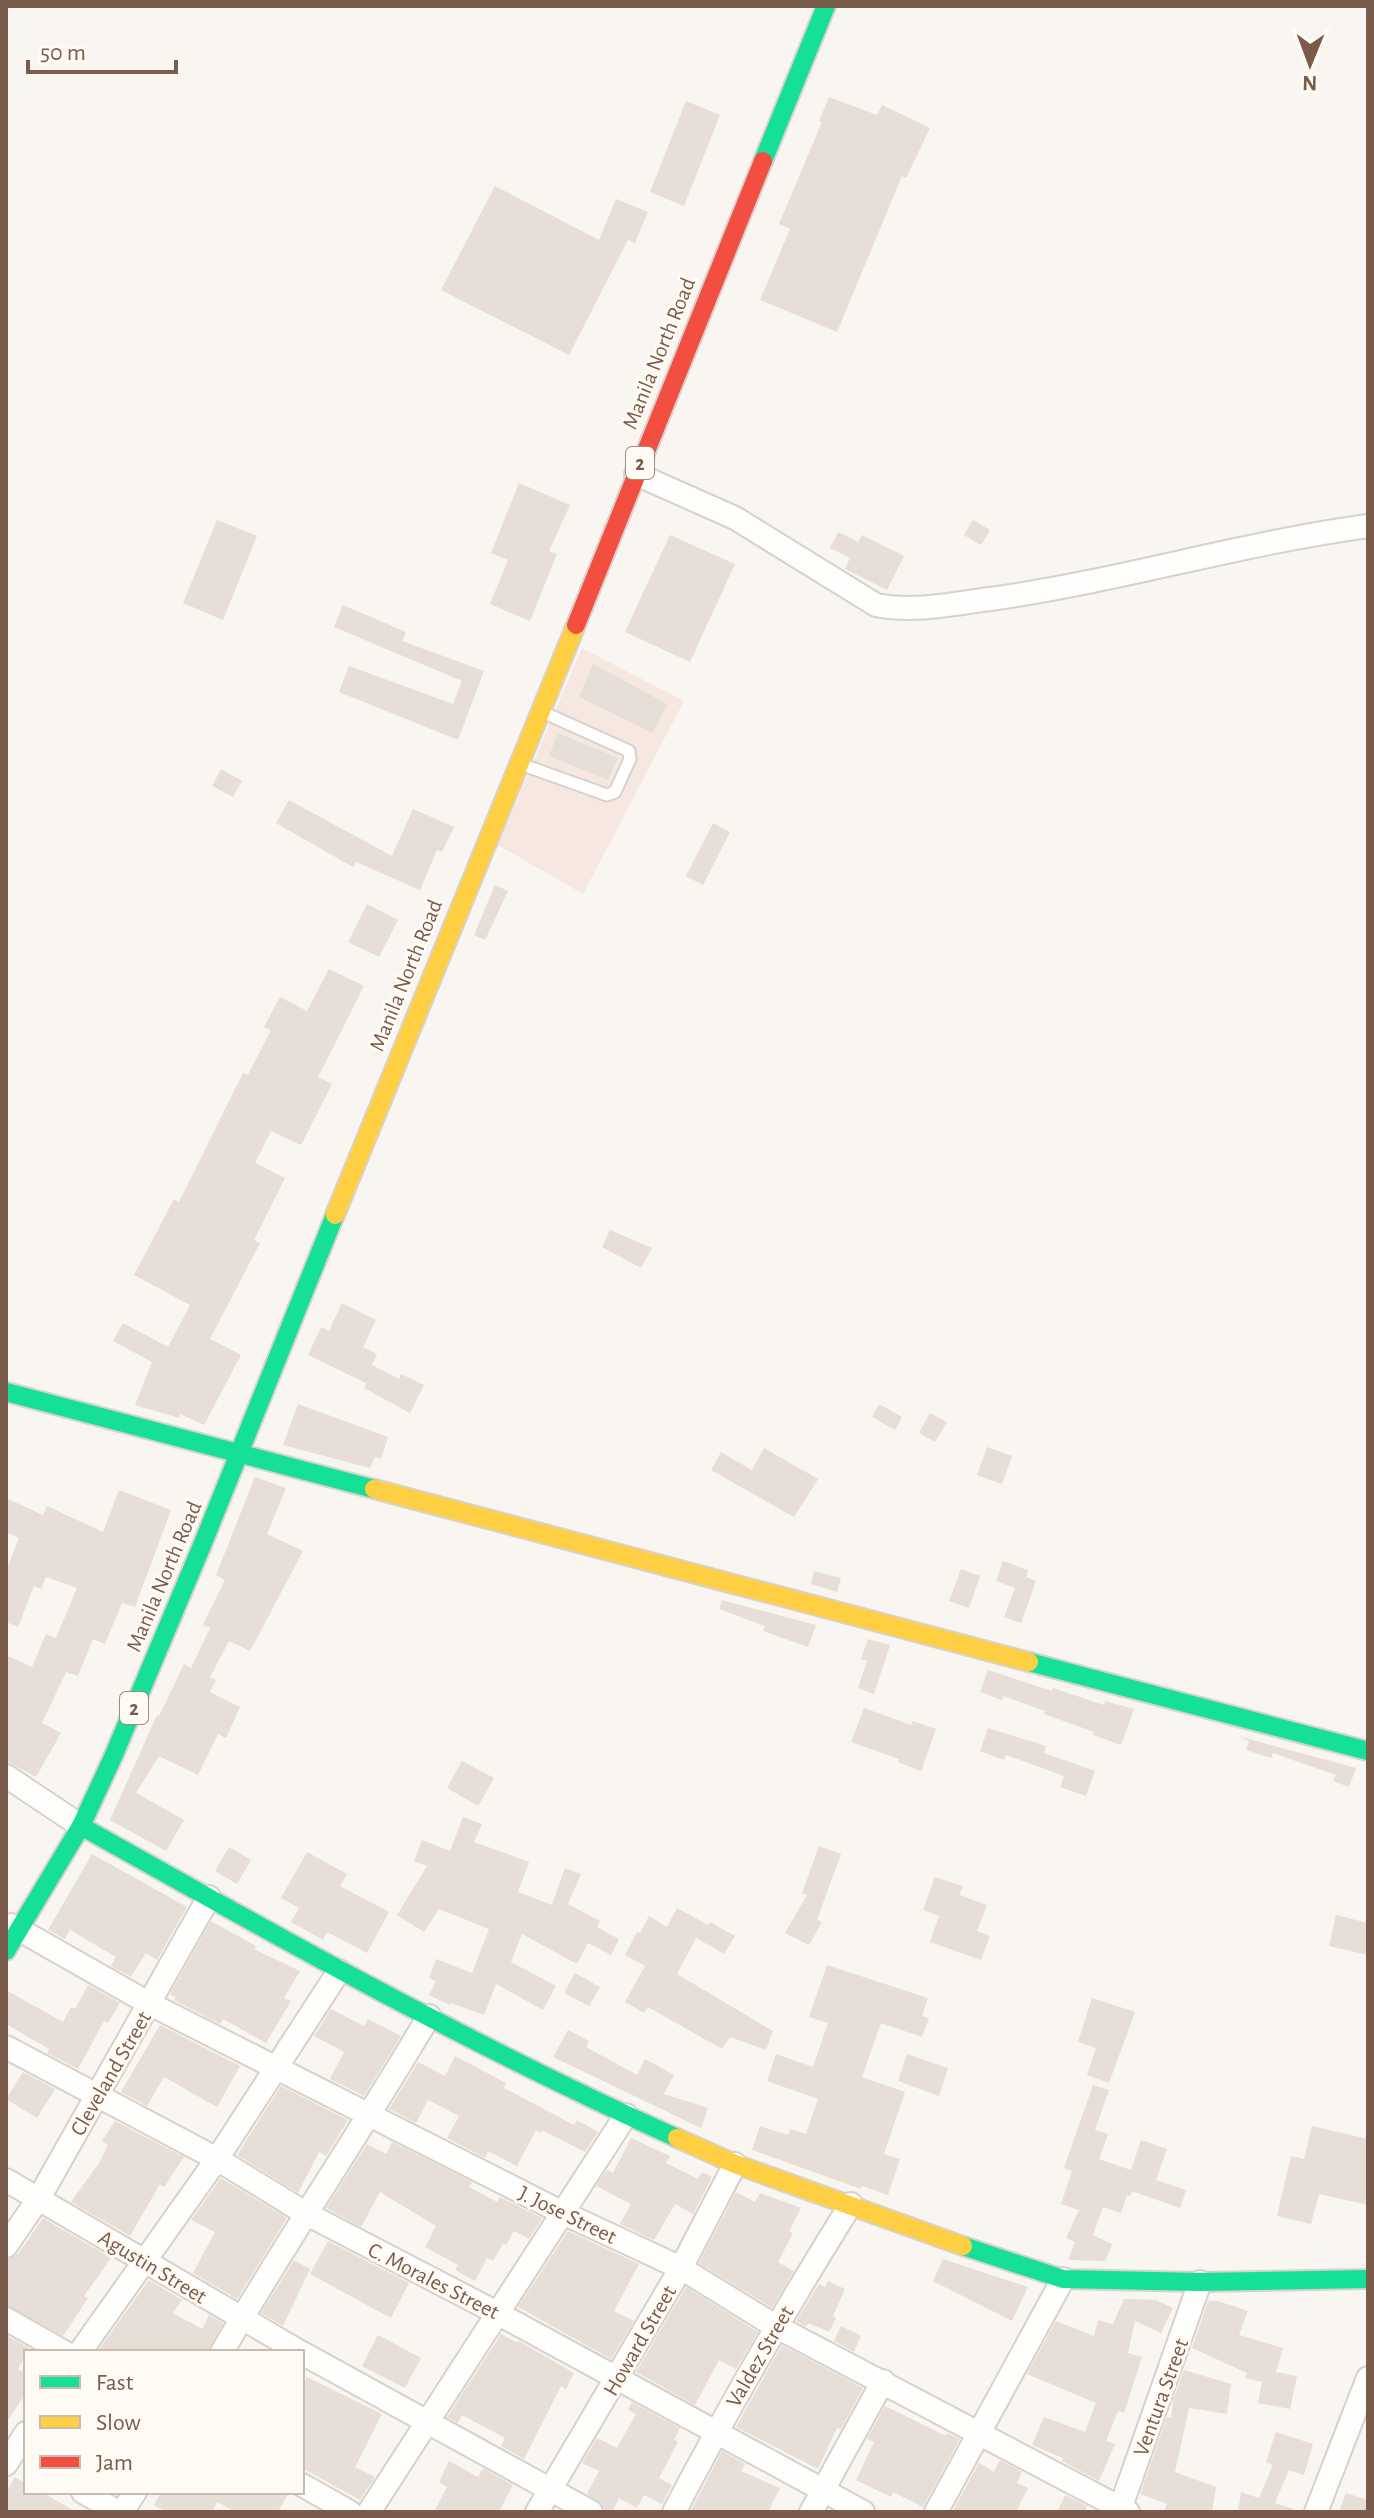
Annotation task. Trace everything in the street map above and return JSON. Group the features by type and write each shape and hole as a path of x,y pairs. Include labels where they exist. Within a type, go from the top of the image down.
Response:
{"main road":[{"name":"Manila North Road","path":"6,1951 13,1926 81,1826 113,1757 520,764 826,6"},
{"path":"6,1392 1368,1751"},
{"path":"81,1826 339,1971 626,2115 735,2164 936,2237 1063,2279 1200,2282 1368,2279"}],"street":[{"path":"636,474 735,518 876,605 897,609 933,608 1065,588 1316,533 1368,526"},
{"path":"6,1776 81,1826"},
{"name":"Cleveland Street","path":"6,2246 39,2198 209,1897"},
{"name":"J. Jose Street","path":"13,1926 150,2004 563,2213 681,2268 775,2326 1122,2511"},
{"path":"81,2350 217,2159 339,1971"},
{"path":"223,2350 429,2016"},
{"name":"C. Morales Street","path":"6,2047 217,2159 305,2213 618,2377 863,2512"},
{"path":"369,2512 626,2115"},
{"name":"Howard Street","path":"537,2512 681,2268 735,2164"},
{"name":"Agustin Street","path":"6,2180 297,2350"},
{"name":"Valdez Street","path":"674,2512 775,2326 851,2204"},
{"path":"936,2512 1063,2279"},
{"name":"Ventura Street","path":"1122,2511 1200,2282"},
{"path":"6,2319 60,2350"},
{"name":"Agustin Street","path":"304,2354 591,2512"},
{"path":"1316,2512 1368,2378"},
{"path":"811,2512 883,2381"},
{"path":"13,2456 24,2437"},
{"path":"304,2486 350,2512"},
{"path":"87,2494 120,2512 134,2494"}],"lane":[{"path":"520,764 607,795 615,792 630,759 629,751 541,711"}],"shaded area":[{"path":"582,648 684,701 583,894 498,845"}],"building":[{"path":"829,97 877,115 882,105 930,128 906,178 902,176 837,332 760,300 790,229 779,224 822,122 819,121"},
{"path":"686,101 720,115 684,206 650,192"},
{"path":"495,186 599,240 616,199 648,212 635,243 628,240 569,355 441,290"},
{"path":"519,483 570,505 549,551 557,554 530,621 490,604 508,560 491,553"},
{"path":"217,520 257,536 223,620 183,603"},
{"path":"973,520 990,530 981,545 964,535"},
{"path":"838,532 858,542 862,535 904,556 887,590 845,569 850,558 830,548"},
{"path":"670,535 735,564 690,662 625,632"},
{"path":"343,605 406,632 402,641 484,671 458,740 339,692 349,666 453,704 462,681 334,627"},
{"path":"593,664 667,704 653,733 579,697"},
{"path":"558,733 618,758 608,780 549,756"},
{"path":"221,769 242,781 233,797 212,786"},
{"path":"289,800 392,856 413,809 454,827 442,852 437,850 420,890 356,862 353,867 276,823"},
{"path":"713,823 730,832 703,885 686,876"},
{"path":"495,885 508,891 485,940 474,935"},
{"path":"367,904 398,920 379,957 348,942"},
{"path":"329,969 364,986 318,1077 332,1084 301,1145 271,1131 255,1163 285,1178 254,1240 260,1243 210,1339 241,1355 204,1425 180,1414 179,1418 135,1405 152,1362 113,1341 123,1323 168,1347 190,1305 134,1275 174,1199 179,1202 243,1073 248,1075 271,1030 264,1027 280,997 307,1011"},
{"path":"610,1230 652,1248 641,1268 602,1247"},
{"path":"342,1303 376,1320 363,1347 377,1354 372,1365 399,1379 401,1374 424,1385 410,1413 364,1388 366,1383 308,1355 321,1327 329,1331"},
{"path":"298,1404 388,1437 381,1459 375,1457 370,1468 283,1445"},
{"path":"879,1404 902,1417 895,1430 872,1417"},
{"path":"930,1413 947,1422 935,1442 919,1433"},
{"path":"987,1447 1012,1456 1002,1484 977,1475"},
{"path":"764,1448 818,1479 794,1517 711,1470 721,1452 752,1470"},
{"path":"255,1477 286,1488 267,1534 303,1551 250,1651 229,1641 210,1677 216,1680 210,1692 240,1707 226,1738 218,1734 198,1775 159,1756 136,1793 184,1820 166,1851 110,1820 157,1715 184,1664 191,1668 210,1628 203,1625 225,1580 216,1575"},
{"path":"119,1490 171,1510 135,1607 122,1603 105,1644 93,1639 78,1676 66,1672 42,1723 61,1733 36,1777 6,1761 6,1655 32,1667 46,1634 56,1638 77,1588 46,1577 41,1589 34,1586 18,1627 6,1622 6,1571 19,1538 6,1532 6,1498 43,1515 47,1506 103,1532"},
{"path":"1003,1561 1028,1570 1026,1577 1036,1581 1021,1623 1004,1617 1015,1588 996,1581"},
{"path":"961,1569 980,1576 969,1608 949,1601"},
{"path":"814,1571 841,1578 837,1592 811,1584"},
{"path":"722,1600 816,1625 808,1647 763,1631 765,1626 719,1609"},
{"path":"868,1639 890,1645 874,1694 858,1688 867,1661 861,1659"},
{"path":"988,1670 1104,1705 1105,1701 1134,1709 1121,1745 1044,1714 1045,1711 1003,1696 1002,1700 980,1692"},
{"path":"864,1708 911,1725 913,1721 936,1729 921,1771 898,1762 899,1759 851,1742"},
{"path":"988,1728 1046,1746 1044,1753 1095,1771 1086,1796 1060,1787 1064,1776 1006,1755 1004,1760 980,1751"},
{"path":"1238,1736 1356,1768 1349,1787 1333,1781 1336,1775 1273,1753 1271,1758 1246,1750 1249,1741"},
{"path":"462,1761 494,1778 478,1806 447,1788"},
{"path":"463,1817 482,1824 474,1842 529,1862 518,1892 552,1905 565,1868 581,1874 568,1904 600,1921 597,1927 619,1939 611,1955 588,1943 577,1964 522,1934 511,1962 556,1986 543,2010 496,1984 484,2015 429,1995 436,1981 429,1978 436,1959 472,1973 489,1929 439,1909 424,1932 397,1915 427,1866 414,1861 422,1840 450,1851"},
{"path":"819,1846 841,1854 817,1920 822,1922 809,1945 785,1933 807,1895 802,1893"},
{"path":"229,1847 251,1860 237,1884 215,1871"},
{"path":"307,1852 347,1874 340,1886 389,1912 367,1953 327,1932 323,1940 291,1922 299,1908 281,1898"},
{"path":"92,1854 187,1907 157,1960 146,1953 131,1977 111,1966 116,1957 70,1930 65,1939 48,1930"},
{"path":"935,1877 963,1886 959,1895 987,1905 977,1931 990,1936 981,1960 930,1942 939,1916 923,1910"},
{"path":"677,1908 735,1936 724,1954 696,1938 677,1974 773,2031 766,2050 730,2037 722,2049 648,2007 644,2013 625,2002 645,1966 625,1955 637,1932 640,1933 649,1916 667,1927"},
{"path":"1336,1915 1368,1923 1368,1955 1329,1946"},
{"path":"211,1921 256,1946 254,1949 300,1971 284,1998 291,2001 266,2043 223,2019 220,2024 174,2000 176,1997 170,1994"},
{"path":"827,1965 928,1998 922,2016 929,2018 922,2037 881,2023 862,2077 905,2092 884,2154 900,2159 888,2195 862,2186 861,2189 752,2150 760,2126 788,2135 790,2129 806,2134 818,2099 767,2081 776,2054 813,2067 828,2023 809,2017"},
{"path":"575,1973 600,1987 589,2006 564,1993"},
{"path":"88,1985 120,2003 108,2023 104,2021 78,2069 47,2053 49,2049 6,2024 6,1990 63,2022 71,2007 75,2009"},
{"path":"1092,1998 1135,2012 1109,2083 1087,2075 1096,2048 1078,2042"},
{"path":"331,2009 364,2026 368,2019 401,2036 364,2096 330,2079 344,2052 314,2036"},
{"path":"160,2025 240,2066 217,2107 164,2077 147,2106 121,2092"},
{"path":"568,2030 589,2041 586,2047 637,2075 645,2059 674,2075 664,2094 708,2108 701,2128 553,2057"},
{"path":"907,2054 948,2068 939,2096 898,2081"},
{"path":"455,2056 506,2083 504,2088 574,2125 577,2120 598,2132 585,2152 542,2130 541,2133 536,2130 517,2166 488,2151 485,2158 447,2138 459,2116 428,2100 416,2123 389,2109 418,2062 445,2076"},
{"path":"23,2072 55,2089 37,2118 6,2099"},
{"path":"1093,2085 1109,2090 1095,2130 1108,2134 1099,2159 1131,2170 1141,2140 1167,2149 1156,2180 1186,2190 1180,2208 1132,2191 1130,2196 1127,2195 1121,2213 1103,2207 1093,2235 1112,2244 1105,2261 1068,2260 1075,2242 1066,2238 1079,2210 1061,2204 1072,2171 1064,2168"},
{"path":"281,2086 348,2120 326,2156 319,2152 298,2193 237,2155"},
{"path":"115,2121 184,2157 164,2187 160,2184 130,2236 71,2202 99,2163 108,2145 102,2141"},
{"path":"1312,2126 1368,2139 1368,2205 1319,2194 1311,2224 1277,2216 1291,2156 1304,2159"},
{"path":"631,2138 670,2156 666,2163 698,2179 702,2172 712,2177 693,2214 675,2204 654,2240 620,2224 631,2204 596,2186 607,2170 613,2173"},
{"path":"392,2142 472,2182 469,2187 497,2202 500,2197 542,2218 529,2239 514,2231 493,2261 487,2258 475,2281 455,2270 458,2265 425,2247 436,2226 380,2192 361,2227 326,2208 367,2144 386,2154"},
{"path":"221,2178 287,2218 237,2299 193,2273 215,2232 191,2220"},
{"path":"736,2192 755,2202 760,2193 801,2208 789,2231 793,2233 778,2262 794,2271 772,2308 699,2263"},
{"path":"43,2218 111,2258 84,2296 88,2298 63,2336 6,2305 6,2260 18,2254"},
{"path":"568,2231 639,2264 614,2311 634,2321 611,2359 518,2307"},
{"path":"328,2241 409,2283 391,2318 310,2274"},
{"path":"943,2259 1028,2287 1012,2321 933,2281"},
{"path":"294,2260 310,2269 283,2326 261,2313"},
{"path":"149,2280 182,2300 173,2313 202,2329 209,2315 223,2323 209,2350 98,2350"},
{"path":"828,2281 845,2289 829,2332 808,2323 806,2327 796,2321 819,2284 825,2287"},
{"path":"686,2287 758,2332 736,2369 719,2360 695,2405 636,2372"},
{"path":"1124,2299 1156,2300 1173,2308 1161,2333 1135,2321 1128,2353 1142,2357 1124,2413 1118,2411 1106,2441 1115,2444 1099,2481 1062,2461 1063,2458 1032,2445 1044,2417 1085,2432 1096,2403 1027,2374 1056,2321 1094,2336 1098,2320 1113,2324"},
{"path":"1208,2301 1218,2301 1248,2311 1239,2335 1283,2348 1276,2372 1297,2376 1290,2409 1258,2403 1262,2382 1245,2378 1247,2373 1192,2348"},
{"path":"841,2326 861,2336 854,2352 834,2341"},
{"path":"501,2334 574,2373 566,2389 561,2386 524,2459 501,2446 505,2438 462,2415 458,2423 447,2417"},
{"path":"6,2335 29,2348 24,2350 18,2369 24,2373 24,2396 6,2423"},
{"path":"378,2335 421,2358 405,2388 362,2366"},
{"path":"782,2345 863,2388 841,2429 837,2428 818,2469 736,2427"},
{"path":"1184,2370 1231,2384 1227,2414 1189,2408 1175,2472 1216,2487 1212,2512 1164,2512 1167,2504 1140,2494 1167,2417 1171,2418 1173,2400"},
{"path":"307,2377 382,2414 355,2467 375,2477 360,2500 304,2469 304,2382"},
{"path":"632,2402 680,2428 674,2440 678,2442 659,2478 672,2485 662,2504 644,2495 637,2508 619,2498 612,2512 605,2512 602,2504 587,2494 599,2471 582,2463 597,2438 617,2448 636,2414 628,2410"},
{"path":"885,2406 946,2436 947,2433 960,2439 923,2507 893,2492 891,2497 856,2480 874,2442 867,2439"},
{"path":"1276,2432 1313,2444 1304,2475 1289,2470 1275,2503 1294,2509 1294,2512 1238,2512 1241,2492 1259,2498 1273,2465 1266,2462"},
{"path":"722,2451 745,2464 741,2471 780,2488 768,2512 690,2512"},
{"path":"1000,2460 1022,2472 1017,2483 1028,2488 1016,2512 952,2512 979,2463 994,2472"},
{"path":"449,2461 478,2477 483,2468 513,2485 499,2512 434,2512 447,2487 439,2482"},
{"path":"15,2477 24,2483 24,2494 45,2494 76,2512 6,2512 6,2493"},
{"path":"1346,2493 1368,2500 1368,2512 1339,2512"},
{"path":"160,2494 288,2494 278,2512 236,2512 217,2502 212,2512 166,2512 154,2505"},
{"path":"1065,2495 1087,2506 1085,2512 1057,2512"}],"traffic: fast":[{"path":"763,161 826,6"},
{"path":"6,1951 81,1826 113,1757 335,1215"},
{"path":"6,1392 374,1489"},
{"path":"1029,1662 1368,1751"},
{"path":"81,1826 450,2028 677,2138"},
{"path":"963,2246 1063,2279 1200,2282 1368,2279"}],"traffic: slow":[{"path":"335,1215 576,625"},
{"path":"374,1489 1029,1662"},
{"path":"677,2138 735,2164 963,2246"}],"traffic: jam":[{"path":"576,625 763,161"}]}
